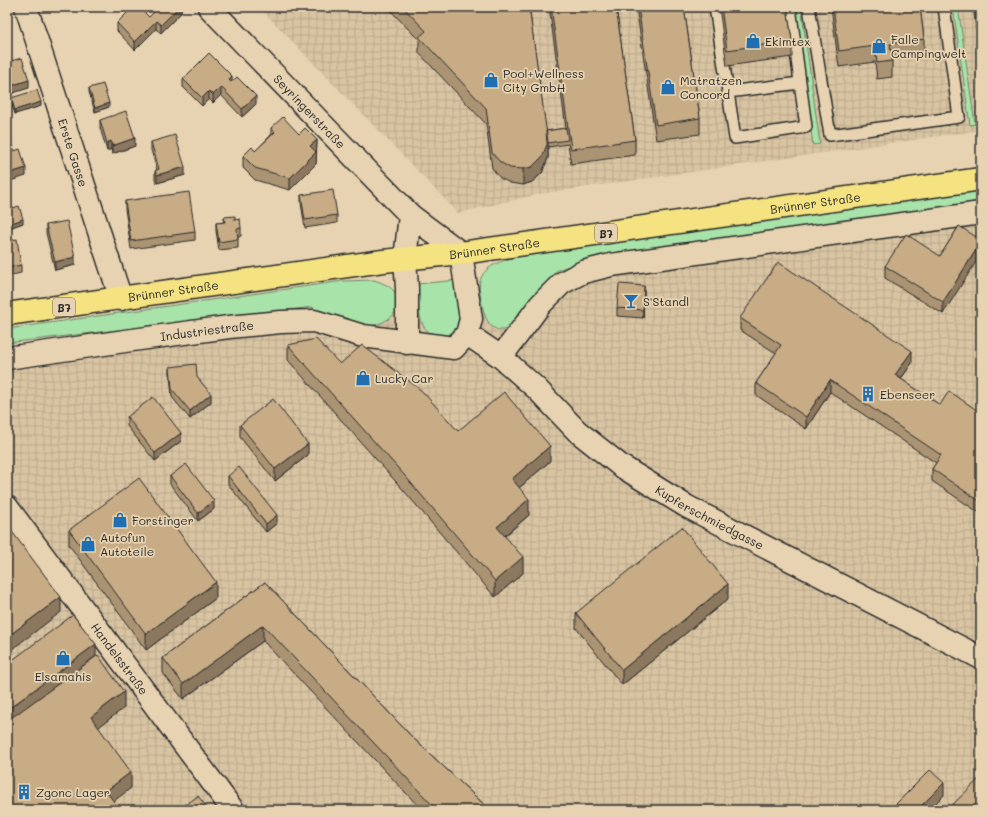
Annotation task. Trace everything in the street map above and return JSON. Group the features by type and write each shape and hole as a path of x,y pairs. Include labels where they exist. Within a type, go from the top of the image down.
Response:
{"main road":[{"name":"Brünner Straße","path":"7,314 404,258 461,253 981,178"}],"street":[{"name":"Erste Gasse","path":"26,7 121,299"},
{"name":"Seyringerstraße","path":"209,7 410,215 461,253"},
{"path":"501,356 549,296 562,283 583,272 611,266 981,213"},
{"path":"410,215 404,258 408,288 407,343 454,348 467,334 471,319 461,253"},
{"name":"Industriestraße","path":"7,358 140,338 281,322 314,321 362,336 407,343"},
{"name":"Kupferschmiedgasse","path":"467,334 501,356 537,388 577,431 621,466 686,506 981,658"},
{"name":"Handelsstraße","path":"7,507 233,810"}],"lane":[{"path":"715,7 736,138 806,127 790,7"},
{"path":"809,7 830,135 959,117 944,7"},
{"path":"728,92 800,83"}],"shaded area":[{"path":"259,7 981,7 981,130 539,194 458,213"},
{"path":"981,221 981,810 7,810 7,368"}],"green space":[{"path":"794,7 801,7 820,144 813,145"},
{"path":"953,7 958,7 975,124 970,125"},
{"path":"981,190 981,201 618,254 589,260 557,270 514,326 506,329 500,330 494,328 487,319 482,306 479,286 483,274 495,264 515,257"},
{"path":"374,280 393,290 397,297 398,304 393,315 382,323 375,325 361,325 314,313 313,307 7,343 7,329 343,281"},
{"path":"457,280 462,323 456,330 445,336 437,336 432,334 424,327 421,320 418,284"}],"building":[{"path":"133,7 139,7 149,17 159,7 179,7 161,25 156,21 135,42 117,23"},
{"name":"Pool+Wellness City GmbH","path":"403,7 529,7 548,142 542,157 532,167 523,169 510,168 500,162 492,153 486,108 419,37 426,31"},
{"path":"551,7 616,7 635,140 571,149"},
{"path":"638,7 684,7 700,118 656,125"},
{"path":"721,7 787,7 792,41 727,50"},
{"name":"Falle Campingwelt","path":"833,7 920,7 924,39 890,44 892,61 877,63 875,46 839,51"},
{"path":"975,7 981,7 981,41 980,41"},
{"path":"209,53 232,76 229,80 231,82 237,77 256,96 242,109 221,87 213,95 209,91 202,98 183,79"},
{"path":"22,58 29,80 7,87 7,62"},
{"path":"103,84 109,103 95,108 89,88"},
{"path":"37,90 41,102 15,110 11,98"},
{"path":"126,111 135,138 112,146 111,141 107,143 100,120"},
{"path":"283,117 299,134 305,128 317,140 310,146 316,152 290,178 255,168 243,156 252,147 255,151 275,132 271,128"},
{"path":"566,128 568,140 547,143 546,131"},
{"path":"175,135 185,167 157,175 155,171 159,169 151,142"},
{"path":"12,145 14,151 20,149 26,168 7,174 7,146"},
{"path":"333,190 337,215 305,220 301,195"},
{"path":"189,192 195,232 131,241 125,201"},
{"path":"19,206 23,219 9,224 7,210"},
{"path":"235,216 235,220 240,219 241,228 237,229 238,239 219,242 216,223 225,222 224,217"},
{"path":"67,221 75,257 55,262 46,225"},
{"path":"959,226 981,240 981,242 943,302 885,266 906,234 940,256"},
{"path":"17,239 21,265 7,268 7,241"},
{"name":"Ebenseer","path":"778,262 912,351 895,375 940,405 949,391 981,413 981,502 932,469 941,455 830,380 806,417 756,383 781,345 740,318"},
{"path":"619,284 644,286 643,310 617,308"},
{"path":"316,339 340,364 362,345 422,391 458,431 504,392 550,446 512,479 529,499 497,527 523,557 495,581 405,476 288,345"},
{"path":"196,364 197,377 211,394 190,411 172,389 170,367"},
{"path":"153,397 181,433 155,453 127,417"},
{"path":"273,399 308,444 275,469 240,425"},
{"path":"186,464 214,501 198,513 170,476"},
{"path":"239,467 277,515 266,524 228,476"},
{"path":"139,478 216,582 146,634 69,530"},
{"path":"7,525 61,597 7,637"},
{"path":"682,527 728,584 622,670 576,613"},
{"path":"265,582 413,738 490,810 432,810 435,808 263,625 183,684 163,658"},
{"path":"73,615 96,644 7,710 7,664"},
{"path":"98,655 124,692 91,717 131,772 106,791 120,810 7,810 7,721"},
{"path":"930,770 944,783 917,810 890,810"},
{"path":"981,777 981,810 947,810"},
{"path":"198,796 209,810 178,810"}],"place":[{"name":"Ekimtex","path":"753,41"},
{"name":"Falle Campingwelt","path":"879,46"},
{"name":"Pool+Wellness City GmbH","path":"491,80"},
{"name":"Matratzen Concord","path":"668,87"},
{"name":"S'Standl","path":"631,301"},
{"name":"Lucky Car","path":"363,378"},
{"name":"Ebenseer","path":"868,394"},
{"name":"Forstinger","path":"120,520"},
{"name":"Autofun Autoteile","path":"88,544"},
{"name":"Elsamahis","path":"63,658"},
{"name":"Zgonc Lager","path":"24,792"}]}
